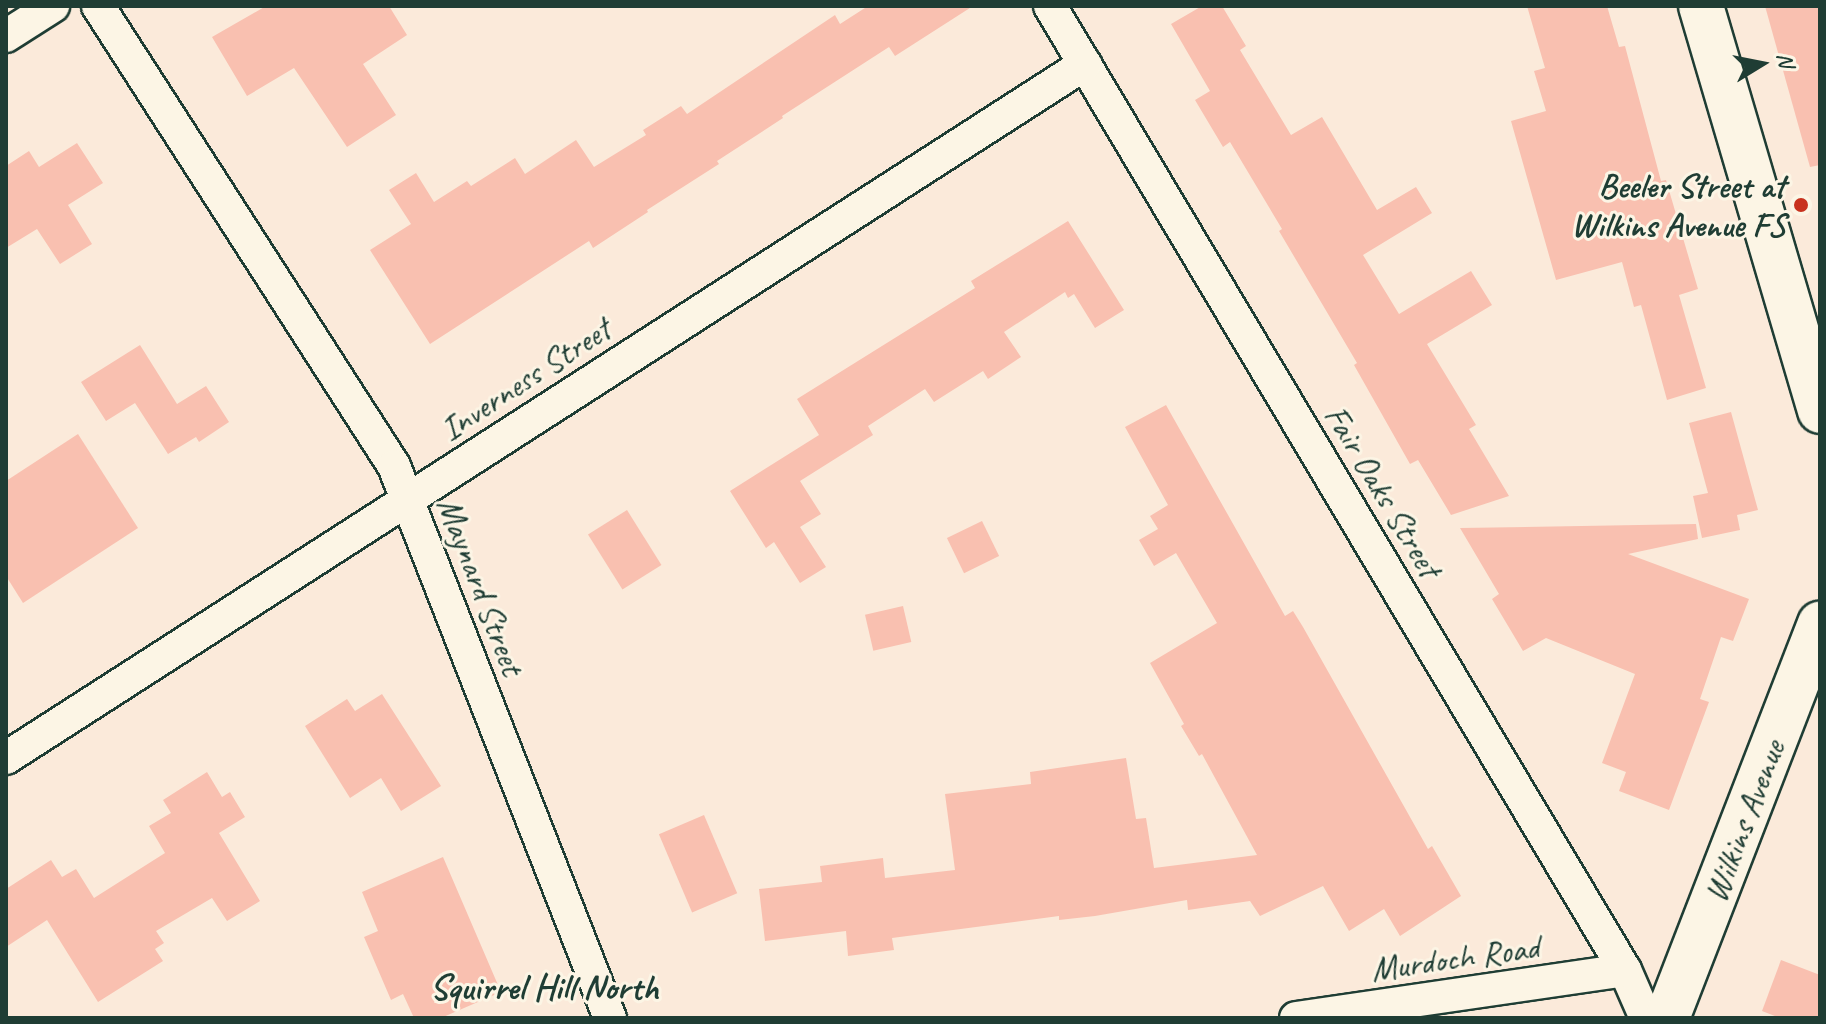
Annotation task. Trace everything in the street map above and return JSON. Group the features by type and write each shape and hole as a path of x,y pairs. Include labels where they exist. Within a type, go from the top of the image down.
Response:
{"street":[{"path":"6,36 53,6"},
{"name":"Maynard Street","path":"98,6 394,466 610,1018"},
{"name":"Fair Oaks Street","path":"1050,6 1625,970 1646,1018"},
{"path":"1701,6 1820,411"},
{"name":"Inverness Street","path":"6,758 1085,64"},
{"name":"Wilkins Avenue","path":"1667,1018 1820,624"},
{"name":"Murdoch Road","path":"1296,1018 1625,970"}],"building":[{"path":"266,6 389,6 407,35 363,64 396,115 347,147 294,68 247,96 212,37"},
{"path":"868,6 973,6 895,56 889,47 782,116 717,161 719,164 593,248 589,241 430,344 370,250 411,224 389,190 416,173 434,202 467,181 471,186 515,158 525,174 576,140 594,167 646,135 643,130 681,106 687,114 835,15 840,24"},
{"path":"1202,6 1222,6 1246,46 1240,50 1291,135 1322,117 1377,210 1416,187 1432,213 1363,255 1399,314 1471,271 1492,305 1427,344 1476,425 1469,429 1509,496 1451,515 1418,460 1410,464 1354,365 1357,363 1279,231 1282,229 1230,142 1223,147 1195,100 1210,91 1171,24"},
{"path":"1527,6 1607,6 1619,47 1625,46 1661,181 1666,180 1698,289 1679,295 1706,388 1667,400 1641,305 1634,307 1622,262 1556,280 1511,121 1546,111 1534,71 1545,68"},
{"path":"1765,6 1820,6 1820,165 1810,167"},
{"path":"77,143 103,183 68,205 92,244 60,264 37,229 6,248 6,166 29,151 39,167"},
{"path":"1068,221 1124,310 1095,328 1074,294 1068,298 1065,292 1004,332 1021,357 988,379 983,371 934,402 925,389 868,426 873,435 800,481 821,514 800,527 826,567 800,583 774,542 766,548 730,491 819,435 797,399 975,288 971,281"},
{"path":"140,345 177,404 206,386 229,422 199,442 196,437 168,454 135,403 106,421 81,382"},
{"path":"1166,405 1285,616 1293,611 1428,849 1432,846 1461,896 1400,936 1384,909 1349,931 1323,886 1260,916 1250,901 1188,910 1187,900 1095,916 1059,920 1059,916 892,938 894,950 848,956 846,931 765,941 759,889 822,882 820,866 883,858 885,878 955,870 945,794 1031,784 1030,772 1126,758 1136,819 1146,818 1154,868 1257,855 1202,754 1199,756 1181,726 1184,724 1150,663 1217,623 1176,553 1154,566 1139,540 1158,529 1150,516 1168,505 1125,427"},
{"path":"1731,412 1758,510 1737,515 1740,530 1702,538 1693,496 1708,493 1689,423"},
{"path":"78,434 138,528 23,603 6,576 6,481"},
{"path":"627,510 661,565 622,589 588,534"},
{"path":"982,521 999,556 964,573 947,538"},
{"path":"1696,524 1698,539 1628,554 1749,599 1733,641 1721,637 1700,699 1709,702 1669,810 1619,791 1626,772 1602,763 1635,674 1546,638 1523,651 1492,599 1499,594 1460,528"},
{"path":"903,606 911,642 873,651 865,615"},
{"path":"382,694 441,786 401,811 381,778 350,798 305,726 347,699 355,711"},
{"path":"207,772 222,797 230,792 245,817 219,833 260,901 227,921 212,898 156,931 164,943 155,949 163,961 98,1002 47,920 6,947 6,889 51,860 62,877 76,869 94,898 165,853 149,826 171,813 163,800"},
{"path":"704,815 737,893 692,912 659,834"},
{"path":"443,857 501,992 441,1018 414,1018 403,994 391,1000 364,937 378,931 362,892"},
{"path":"1781,960 1820,975 1820,1018 1780,1018 1762,1011"}],"place":[{"name":"Beeler Street at Wilkins Avenue FS","path":"1801,205"}],"district":[{"name":"Squirrel Hill North","path":"544,988"}]}
